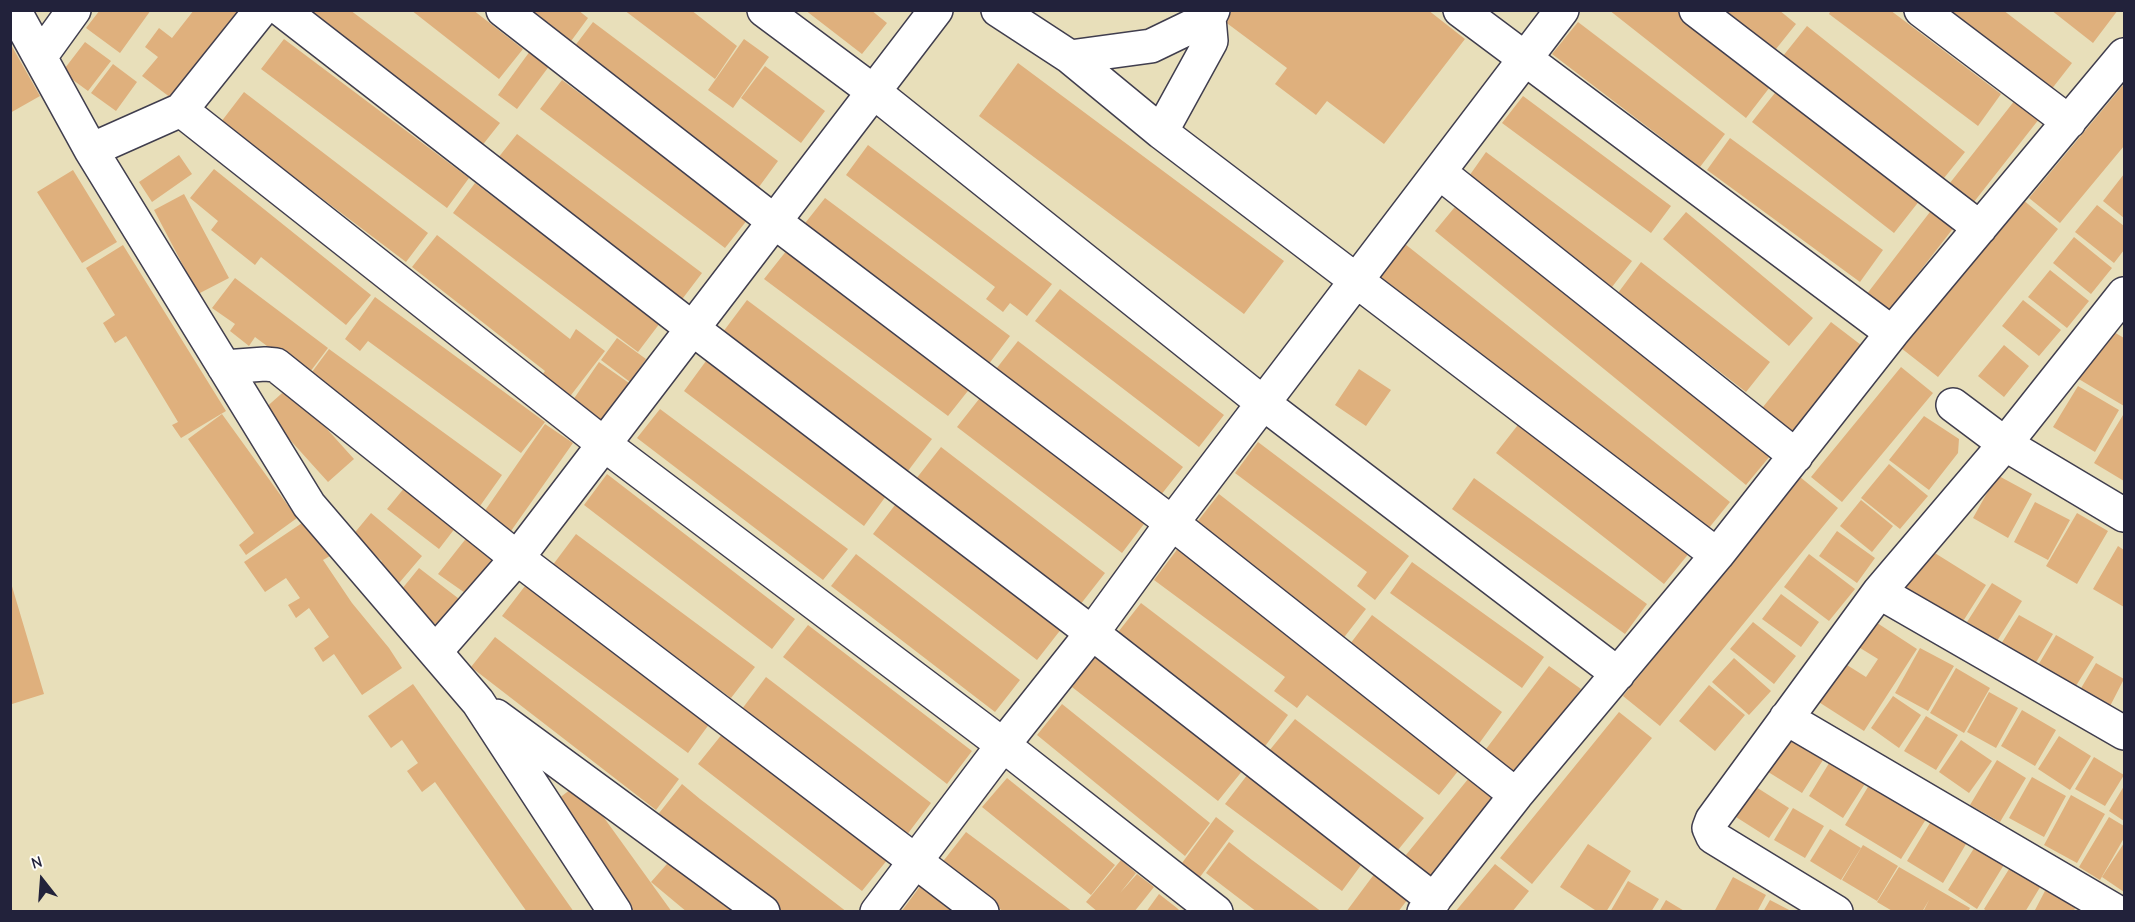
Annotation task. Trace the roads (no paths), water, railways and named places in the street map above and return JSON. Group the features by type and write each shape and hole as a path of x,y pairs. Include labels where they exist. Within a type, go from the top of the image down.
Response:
{"street":[{"path":"14,10 91,150 309,505 478,702 615,912"},
{"path":"40,57 74,10"},
{"path":"91,150 181,110 261,10"},
{"path":"282,10 693,329 1092,633 1429,906 1516,795 1717,555 1892,333 2124,55"},
{"path":"503,10 775,222 1172,523 1516,795"},
{"path":"764,10 874,92 1263,403 1618,674"},
{"path":"435,652 517,558 936,10"},
{"path":"998,10 1070,57 1161,132 1717,555"},
{"path":"1460,10 1892,333"},
{"path":"877,912 1003,745 1092,633 1172,523 1562,10"},
{"path":"1696,10 1980,228"},
{"path":"1921,10 2068,122"},
{"path":"1070,57 1151,46 1211,14 1211,41 1161,132"},
{"path":"181,110 605,445 1003,745 1216,912"},
{"path":"1439,172 1796,456"},
{"path":"1836,912 1713,837 1709,828 1712,820 1880,592 2121,304"},
{"path":"225,367 276,365 517,558 982,912"},
{"path":"1953,405 2004,444 2124,515"},
{"path":"1880,592 2124,733"},
{"path":"478,702 763,912"},
{"path":"1786,718 2117,912"}]}
